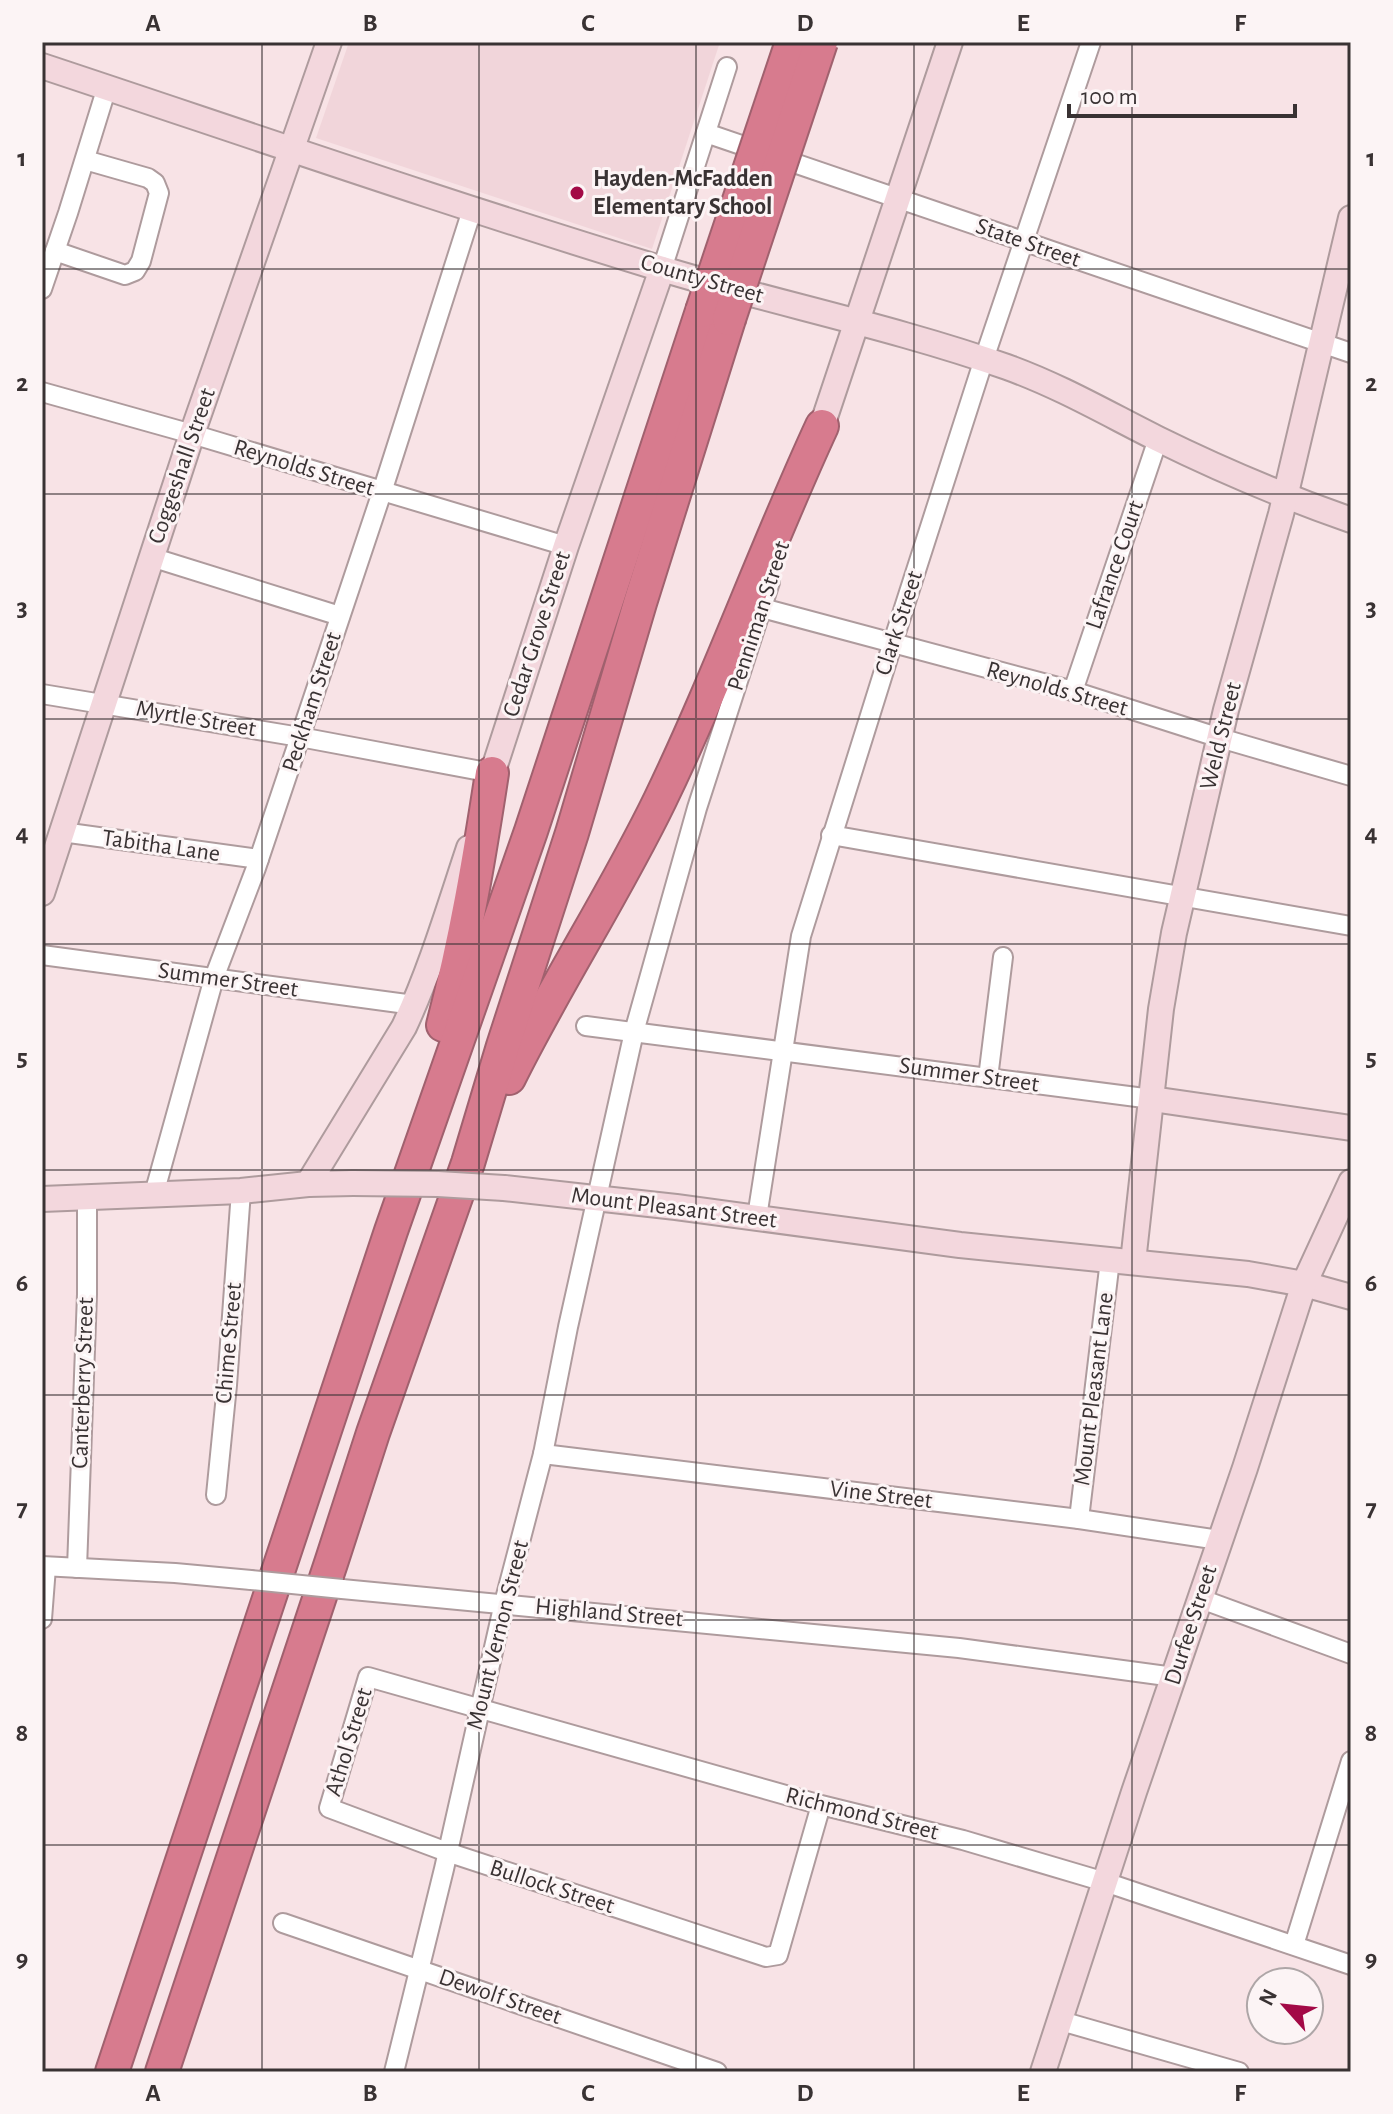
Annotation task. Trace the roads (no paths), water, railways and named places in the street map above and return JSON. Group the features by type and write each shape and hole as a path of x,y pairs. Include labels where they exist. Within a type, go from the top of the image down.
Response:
{"highway":[{"path":"162,2072 377,1421 468,1163 572,833 640,603 792,42"},
{"path":"112,2072 415,1161 716,315 821,42"},
{"path":"468,1163 540,1017 624,871 660,800 699,717 822,426"},
{"path":"415,1161 475,886 492,773"}],"main road":[{"name":"Coggeshall Street","path":"42,893 192,434 329,42"},
{"name":"Penniman Street","path":"822,426 950,42"},
{"name":"County Street","path":"42,66 472,210 662,269 984,359 1036,378 1158,439 1285,496 1351,520"},
{"name":"Weld Street","path":"1121,1261 1152,1099 1165,984 1182,897 1220,738 1285,496 1351,218"},
{"name":"Cedar Grove Street","path":"308,1184 404,1027 414,1005 566,546 662,269"},
{"name":"Summer Street","path":"1152,1099 1351,1128"},
{"name":"Durfee Street","path":"1043,2072 1304,1284 1351,1182"},
{"name":"Mount Pleasant Street","path":"42,1199 241,1191 308,1184 438,1184 504,1188 757,1217 960,1245 1248,1274 1304,1284 1351,1297"}],"street":[{"name":"Clark Street","path":"757,1217 801,936 984,359 1091,42"},
{"name":"Cedar Grove Street","path":"662,269 727,67"},
{"path":"42,289 107,87"},
{"name":"State Street","path":"706,133 1351,353"},
{"path":"55,251 125,275 135,271 141,261 159,193 155,183 148,178 85,160"},
{"name":"Peckham Street","path":"154,1194 214,978 300,737 472,210"},
{"name":"Reynolds Street","path":"42,392 566,546"},
{"name":"Penniman Street","path":"596,1197 634,1032 697,808 822,426"},
{"name":"Lafrance Court","path":"1073,691 1158,439"},
{"path":"151,557 340,616"},
{"name":"Reynolds Street","path":"762,608 1073,691 1351,776"},
{"name":"Myrtle Street","path":"42,694 492,773"},
{"name":"Tabitha Lane","path":"62,832 259,859"},
{"path":"831,835 1351,926"},
{"name":"Summer Street","path":"42,955 414,1005"},
{"path":"988,1078 1003,957"},
{"name":"Summer Street","path":"586,1026 1152,1099"},
{"name":"Chime Street","path":"216,1495 241,1191"},
{"name":"Canterberry Street","path":"77,1568 87,1294 87,1197"},
{"name":"Mount Vernon Street","path":"394,2072 504,1603 543,1454 596,1197"},
{"name":"Mount Pleasant Lane","path":"1079,1519 1121,1261"},
{"name":"Vine Street","path":"543,1454 1079,1519 1219,1540"},
{"path":"42,1619 44,1566"},
{"name":"Highland Street","path":"44,1566 175,1573 504,1603 959,1648 1174,1677"},
{"path":"1201,1599 1351,1654"},
{"name":"Richmond Street","path":"368,1677 821,1805 963,1840 1105,1882 1351,1965"},
{"name":"Athol Street","path":"329,1808 368,1677"},
{"path":"1294,1945 1351,1761"},
{"name":"Bullock Street","path":"329,1808 447,1852 766,1957 778,1955 821,1805"},
{"name":"Dewolf Street","path":"283,1923 717,2072"},
{"path":"1061,2021 1239,2072"}],"place":[{"name":"Hayden-McFadden Elementary School","path":"577,193"}]}
